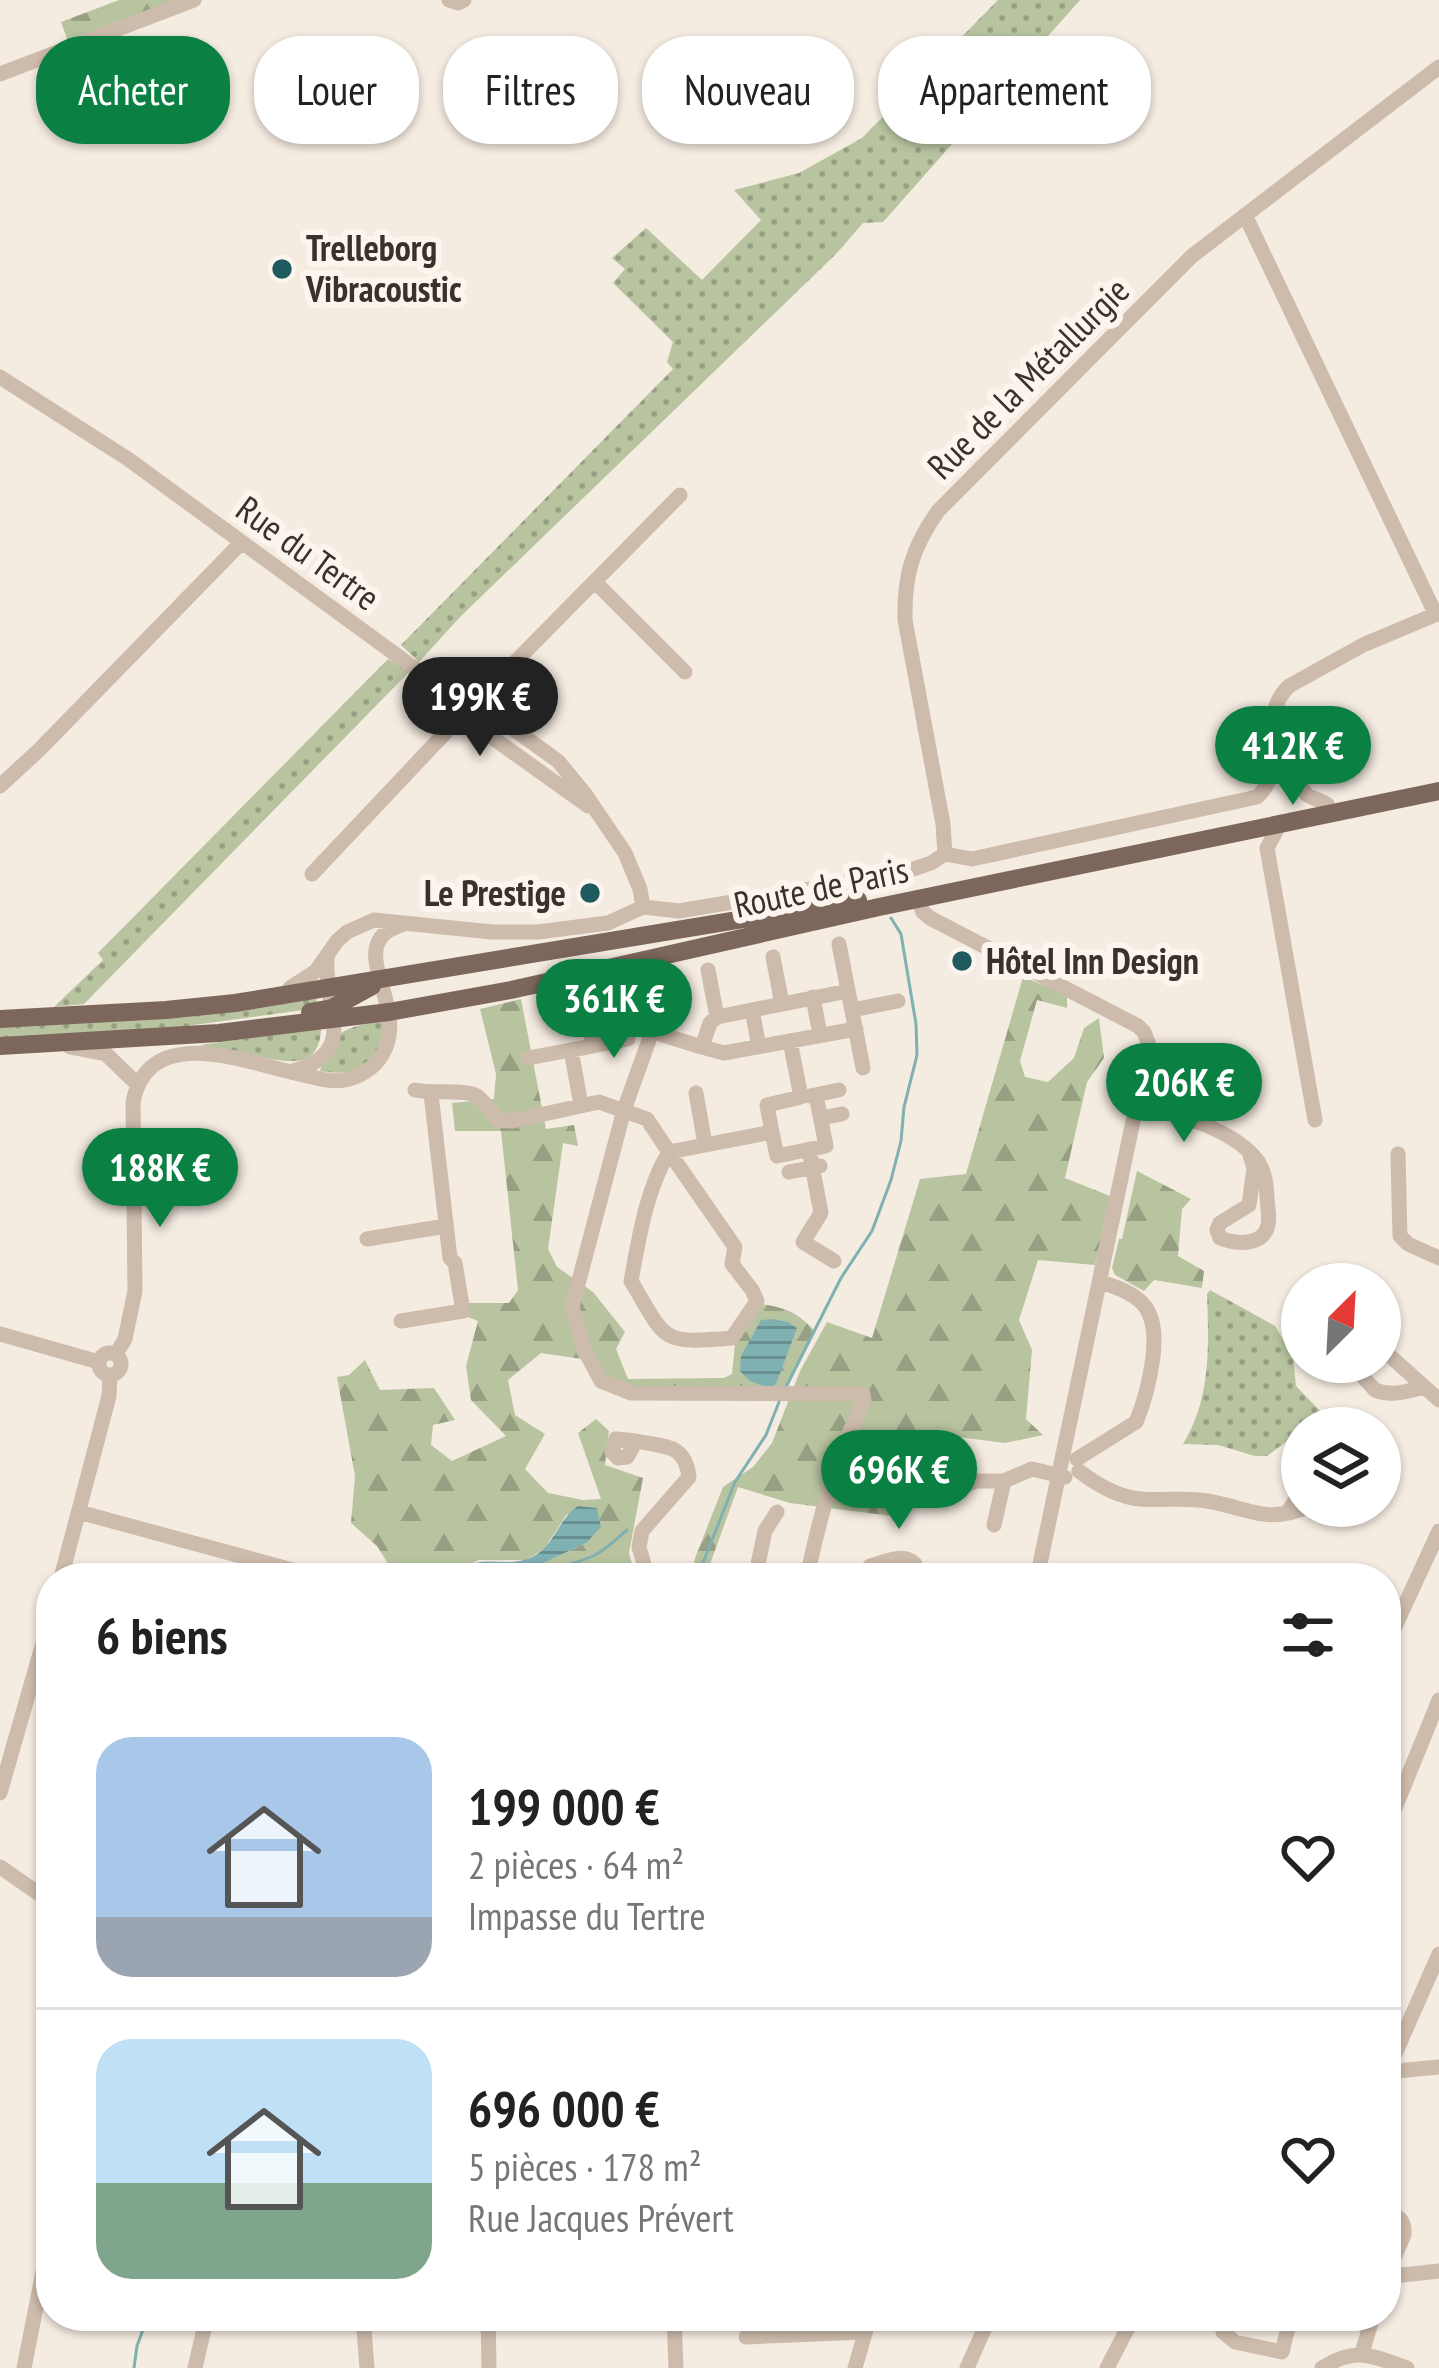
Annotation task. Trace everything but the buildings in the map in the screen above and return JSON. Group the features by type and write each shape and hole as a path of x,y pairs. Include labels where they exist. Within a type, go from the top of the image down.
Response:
{"main road":[{"name":"Route de Paris","path":"3,1047 219,1033 458,967 856,900 1439,781"},
{"name":"Route de Paris","path":"0,1019 197,1007 286,995 389,1012 1439,791"},
{"path":"332,1005 382,986"}],"street":[{"path":"0,74 194,0"},
{"path":"449,0 464,0"},
{"name":"Rue de la Métallurgie","path":"945,854 905,620 904,587 914,553 938,511 1192,256 1439,67"},
{"path":"286,995 312,975 337,941 374,920 500,932 608,923 643,908 680,911 899,874 945,854 973,859 1257,796 1270,782 1273,770 1273,712 1281,693 1363,646 1438,614 1245,215"},
{"name":"Rue du Tertre","path":"0,377 105,443 242,542 446,691 577,800 596,810 628,860 643,908"},
{"path":"312,874 680,495"},
{"path":"3,776 242,542"},
{"path":"596,583 685,671"},
{"path":"1294,716 1296,773 1303,791 1327,804"},
{"path":"1270,782 1286,783 1296,773"},
{"path":"1268,848 1280,824"},
{"path":"1246,831 1268,848 1315,1120"},
{"path":"918,899 930,918 1138,1026 1149,1045 1100,1282 1067,1478 1032,1469 1004,1481 962,1486"},
{"path":"65,1563 110,1396 105,1354 116,1354 125,1339 135,1292 136,1084 151,1066 174,1054 203,1052 332,1081 361,1075 380,1059 391,1033 376,955 379,940 388,930 406,923"},
{"path":"839,944 863,1068"},
{"path":"666,955 655,983 653,1029 624,1110 572,1307 585,1351 601,1381 631,1393 863,1394 835,1471 810,1563"},
{"path":"773,957 782,1004"},
{"path":"290,1072 316,1064 325,1055 332,1005 327,958"},
{"path":"602,970 636,984 653,1029 663,1036 724,1054 856,1029"},
{"path":"708,970 717,1017"},
{"path":"702,1047 717,1017 848,991"},
{"path":"813,997 820,1035"},
{"path":"852,1010 898,1001"},
{"path":"584,1003 593,1046"},
{"path":"752,1010 759,1047"},
{"path":"528,1058 628,1039"},
{"path":"790,1041 808,1096 820,1118 826,1146 777,1156 767,1105 808,1096 839,1090"},
{"path":"62,1043 106,1054 136,1084"},
{"path":"571,1050 581,1105"},
{"path":"401,1321 463,1311 423,1092 472,1092 498,1120 599,1102 647,1119 669,1152 735,1247 732,1264 757,1301 732,1338 669,1338 632,1281 658,1170 669,1152 772,1132"},
{"path":"696,1093 705,1144"},
{"path":"1138,1105 1215,1130 1249,1152 1265,1174 1268,1226 1249,1243 1231,1242 1220,1238 1217,1230 1220,1223 1250,1204 1254,1168 1249,1152"},
{"path":"820,1118 842,1114"},
{"path":"809,1149 821,1213 803,1242 834,1261"},
{"path":"1397,1154 1400,1236 1439,1258"},
{"path":"789,1172 816,1167"},
{"path":"367,1239 446,1226"},
{"path":"1040,1563 1059,1476 1073,1461 1136,1422 1151,1371 1155,1325 1150,1312 1131,1293 1100,1282"},
{"path":"0,1334 104,1369"},
{"path":"1401,1366 1439,1400"},
{"path":"1368,1383 1381,1393 1424,1387"},
{"path":"636,1441 677,1450 687,1462 689,1477 642,1531 639,1547 644,1563"},
{"path":"1073,1461 1105,1487 1129,1497 1206,1501 1264,1516 1281,1515"},
{"path":"994,1525 1004,1481"},
{"path":"80,1512 267,1563"},
{"path":"758,1563 765,1531 777,1512"},
{"path":"1401,1611 1439,1531"},
{"path":"880,1563 901,1557 914,1563"},
{"path":"0,1793 36,1667"},
{"path":"1401,1795 1439,1700"},
{"path":"1420,1749 1439,1757"},
{"path":"0,1867 36,1892"},
{"path":"1401,2039 1439,1954"},
{"path":"1401,2071 1439,2067"},
{"path":"1401,2275 1439,2271"},
{"path":"25,2368 36,2310"},
{"path":"195,2368 204,2331"},
{"path":"364,2331 367,2368"},
{"path":"488,2331 489,2368"},
{"path":"675,2331 676,2368"},
{"path":"746,2337 802,2331"},
{"path":"855,2368 866,2331"},
{"path":"967,2368 983,2331"},
{"path":"1107,2368 1126,2331"},
{"path":"1223,2332 1235,2342 1282,2352 1288,2331"},
{"path":"1362,2353 1369,2331"},
{"path":"1322,2368 1340,2357 1362,2353 1407,2368"}],"green space":[{"path":"119,0 184,0 82,36 66,36 61,22"},
{"path":"998,0 1080,0 1048,36 963,36"},
{"path":"878,122 878,144 952,144 883,222 863,223 419,662 401,645 673,369 667,362 673,342 613,283 625,269 612,258 646,228 702,280 761,220 734,190 799,173 862,138"},
{"path":"388,659 409,672 84,1004 54,1007 103,960 98,953"},
{"path":"1023,977 1067,995 1067,1008 1037,1000 1020,1061 1025,1077 1048,1082 1074,1058 1084,1028 1099,1018 1104,1058 1087,1082 1065,1178 1110,1196 1095,1265 1038,1260 1019,1320 1032,1350 1026,1419 1043,1435 1005,1443 942,1435 854,1448 847,1483 906,1485 900,1517 790,1503 738,1487 710,1563 694,1563 723,1487 753,1467 772,1443 800,1371 827,1322 872,1338 920,1179 966,1174"},
{"path":"316,997 318,1008 165,1029 0,1040 0,1024"},
{"path":"521,999 546,1129 574,1125 578,1146 563,1143 548,1249 557,1267 593,1292 625,1332 616,1349 628,1379 724,1378 732,1374 735,1343 761,1304 790,1312 814,1330 783,1392 632,1390 602,1378 582,1359 541,1353 508,1380 515,1415 545,1434 525,1469 548,1493 601,1499 578,1433 596,1419 609,1431 605,1465 643,1478 629,1553 632,1563 544,1563 586,1543 567,1514 544,1549 526,1560 472,1563 388,1563 377,1546 351,1523 355,1476 337,1377 349,1375 365,1360 380,1390 434,1388 455,1420 433,1425 431,1445 452,1461 506,1436 471,1400 466,1366 478,1321 463,1315 459,1303 509,1303 518,1290 501,1131 455,1131 452,1103 494,1099 496,1074 480,1009"},
{"path":"381,1022 378,1049 366,1065 347,1072 320,1071 340,1034"},
{"path":"321,1028 315,1051 300,1060 200,1045"},
{"path":"1137,1171 1191,1199 1182,1209 1178,1256 1204,1271 1202,1288 1154,1280 1144,1291 1115,1275 1112,1268"},
{"path":"1210,1290 1275,1326 1281,1336 1281,1383 1296,1383 1316,1407 1281,1407 1281,1446 1267,1456 1218,1445 1183,1444 1203,1390"}],"water":[{"path":"761,1320 797,1328 776,1384 769,1388 740,1371 741,1356"},
{"path":"578,1506 597,1508 601,1527 586,1543 544,1563 476,1563 532,1557 546,1547"}],"waterway":[{"path":"786,1387 841,1278 872,1231 901,1141 917,1055 916,1024 901,934 891,918"},
{"path":"703,1563 735,1482 766,1435 779,1402"},
{"path":"574,1563 599,1553 627,1530"},
{"path":"134,2368 142,2331"}],"place":[{"name":"Trelleborg Vibracoustic","path":"282,269"},
{"name":"Le Prestige","path":"590,893"},
{"name":"Hôtel Inn Design","path":"962,961"}]}
